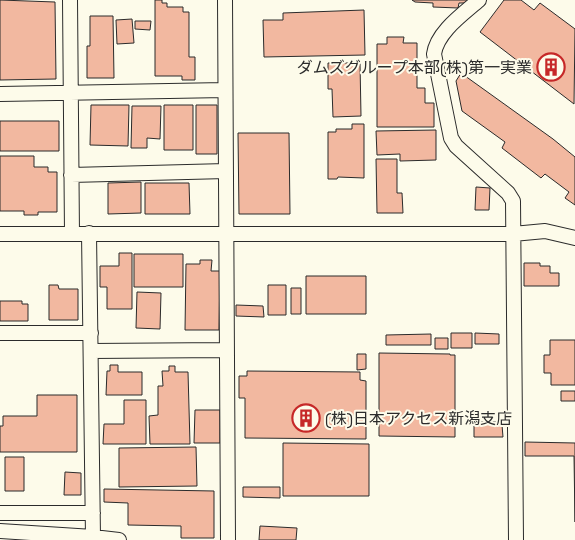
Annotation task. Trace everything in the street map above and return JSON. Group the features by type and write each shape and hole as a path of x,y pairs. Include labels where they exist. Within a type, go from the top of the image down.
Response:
{"street":[{"path":"70,0 72,234"},
{"path":"225,0 228,540"},
{"path":"479,0 451,25 435,46 434,54 450,138 456,146 508,193 513,201 516,540"},
{"path":"0,94 225,90"},
{"path":"70,175 226,171"},
{"path":"0,234 513,234 546,231 575,238"},
{"path":"89,234 93,537"},
{"path":"0,333 91,333"},
{"path":"91,351 226,350"},
{"path":"0,513 93,512"},
{"path":"0,532 119,540"}],"building":[{"path":"0,0 55,2 56,79 0,80"},
{"path":"155,0 162,0 162,3 167,3 167,7 183,7 183,12 189,12 189,57 195,57 195,80 182,80 182,76 155,76"},
{"path":"412,0 468,0 465,3 459,3 458,8 433,7 433,3 415,2"},
{"name":"ダムズグループ本部(株)第一実業","path":"504,0 521,0 534,10 540,3 575,29 574,104 480,32"},
{"path":"364,10 365,55 264,57 263,20 283,20 283,13"},
{"path":"90,16 113,16 114,78 87,78 87,46 90,46"},
{"path":"132,19 134,43 117,44 116,20"},
{"path":"135,21 151,21 150,30 135,29"},
{"path":"387,37 404,37 403,43 417,43 417,88 425,88 425,103 434,103 434,127 377,127 377,44 387,44"},
{"path":"328,63 360,63 361,116 333,117 332,89 328,89"},
{"path":"461,73 575,157 575,205 565,198 569,192 545,174 541,178 502,148 505,142 462,111 456,81"},
{"path":"91,105 129,105 128,146 90,145"},
{"path":"164,105 193,105 193,150 164,150"},
{"path":"196,105 217,105 217,154 196,154"},
{"path":"132,106 161,106 160,139 147,138 147,148 131,148"},
{"path":"0,121 59,121 59,151 0,151"},
{"path":"352,124 364,124 364,178 338,177 337,179 328,179 328,132 336,132 336,129 352,129"},
{"path":"436,130 436,160 400,161 400,154 377,155 376,131"},
{"path":"238,133 289,133 290,214 239,214"},
{"path":"0,156 34,156 34,167 48,167 48,172 57,172 57,212 38,212 38,215 24,215 24,211 0,211"},
{"path":"376,159 397,159 397,193 402,193 403,213 377,213"},
{"path":"141,182 141,213 108,214 108,183"},
{"path":"145,183 189,183 190,214 145,214"},
{"path":"476,187 490,188 489,210 475,210"},
{"path":"119,253 132,253 132,309 107,309 107,287 100,287 100,266 119,266"},
{"path":"134,254 183,254 183,287 134,287"},
{"path":"200,260 212,260 211,271 220,271 219,330 185,330 186,264 200,264"},
{"path":"524,263 540,263 540,266 550,266 550,273 559,273 559,286 524,286"},
{"path":"306,276 366,276 366,314 306,314"},
{"path":"49,285 58,285 59,289 78,289 78,320 49,320"},
{"path":"268,285 286,285 286,315 268,315"},
{"path":"291,288 301,288 301,314 291,314"},
{"path":"137,292 161,293 160,329 136,328"},
{"path":"0,301 22,301 22,304 28,304 28,321 0,321"},
{"path":"236,305 263,306 264,317 236,316"},
{"path":"451,333 472,333 472,348 451,348"},
{"path":"475,333 499,334 499,344 475,344"},
{"path":"431,334 431,345 386,345 386,335"},
{"path":"435,338 448,338 448,349 435,349"},
{"path":"550,340 575,340 575,385 551,385 551,373 544,373 544,355 550,355"},
{"path":"379,353 455,355 455,437 379,436"},
{"path":"357,354 366,354 366,369 357,370"},
{"path":"110,365 118,365 118,372 142,372 142,395 106,395 107,371 110,371"},
{"path":"169,366 175,366 175,372 188,372 190,444 150,444 149,416 158,415 158,386 163,386 162,371 169,371"},
{"name":"(株)日本アクセス新潟支店","path":"247,371 360,372 360,380 366,381 366,439 245,438 245,398 239,398 239,376 247,376"},
{"path":"561,391 575,391 575,401 561,401"},
{"path":"37,395 77,395 77,452 0,452 0,426 3,426 3,416 37,416"},
{"path":"124,400 146,400 146,444 103,444 104,424 124,424"},
{"path":"195,410 220,410 220,443 194,443"},
{"path":"474,422 499,422 499,425 502,425 503,437 474,437"},
{"path":"525,442 575,443 575,522 574,456 525,456"},
{"path":"283,443 369,444 369,496 283,496"},
{"path":"196,447 197,486 119,487 119,448"},
{"path":"5,457 24,457 24,491 5,491"},
{"path":"65,472 81,473 81,495 64,495"},
{"path":"243,487 280,487 280,498 243,497"},
{"path":"104,489 214,491 214,538 181,538 181,526 128,525 128,503 104,502"},
{"path":"260,526 297,528 296,540 259,540"}],"place":[{"name":"ダムズグループ本部(株)第一実業","path":"551,67"},
{"name":"(株)日本アクセス新潟支店","path":"306,418"}]}
